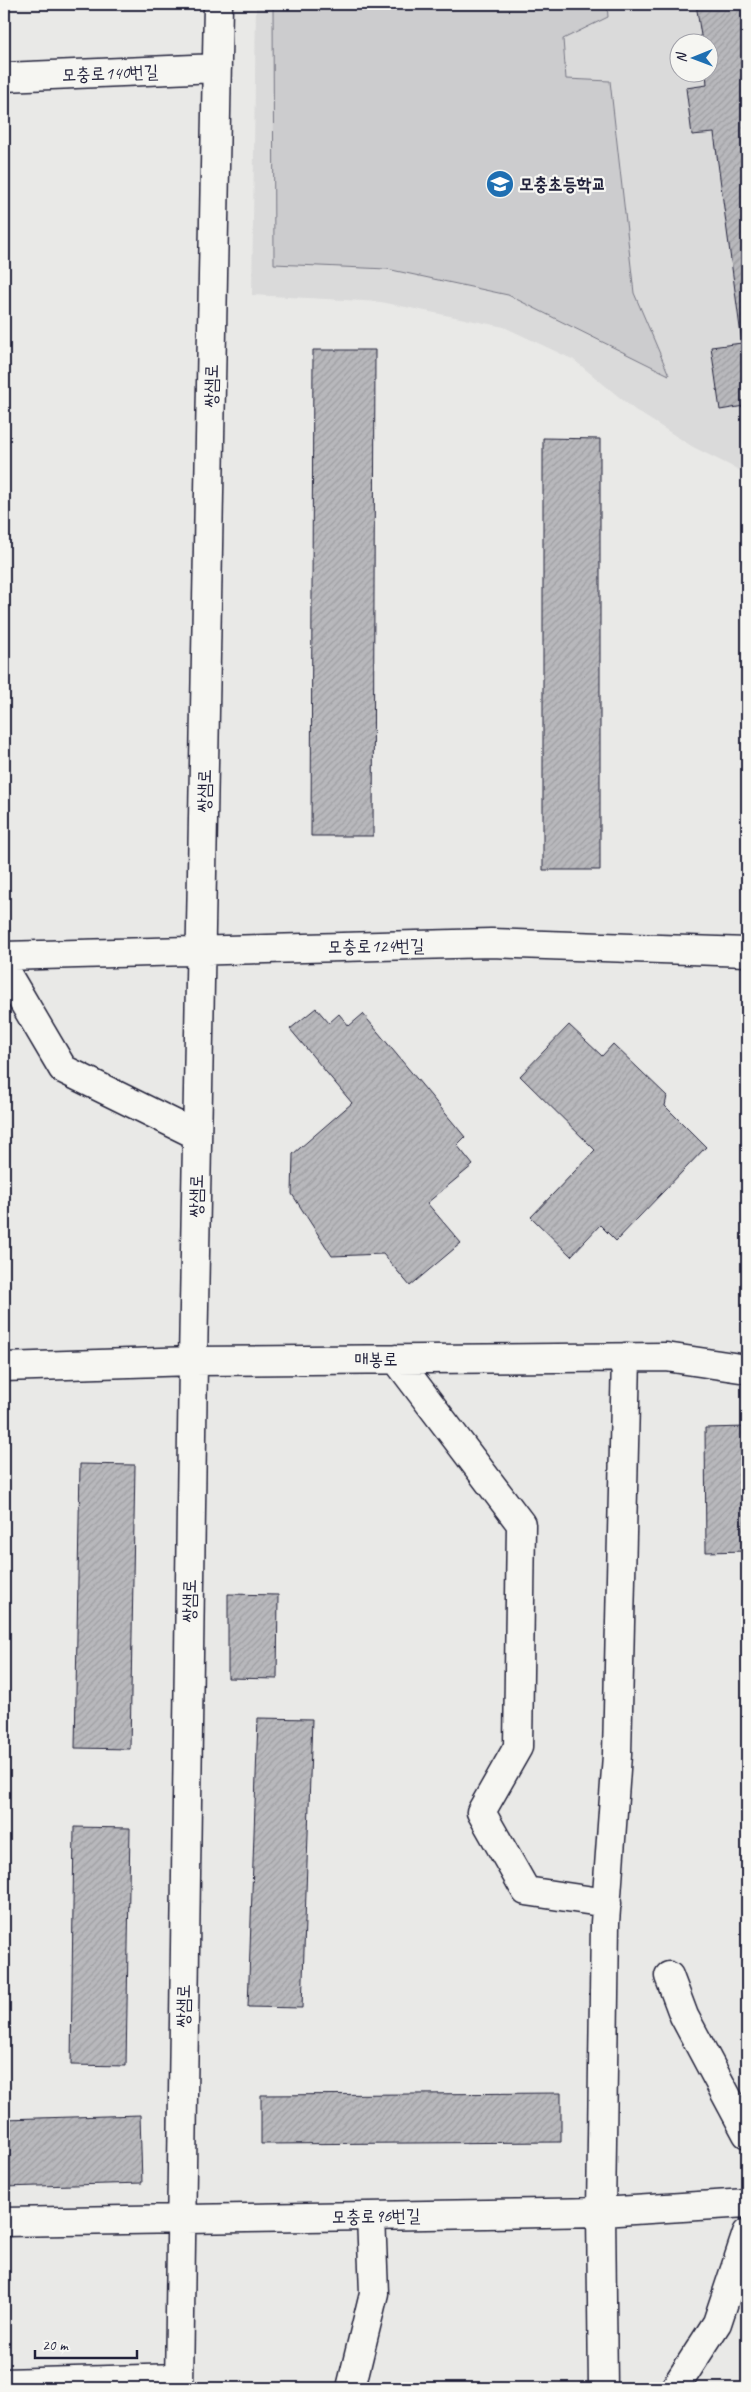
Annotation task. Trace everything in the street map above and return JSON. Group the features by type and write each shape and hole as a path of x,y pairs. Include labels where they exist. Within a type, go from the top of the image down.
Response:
{"street":[{"name":"쌍샘로","path":"179,2383 193,1361 218,4"},
{"name":"모충로140번길","path":"4,77 217,68"},
{"name":"모충로124번길","path":"4,956 491,943 747,952"},
{"path":"4,969 63,1069 198,1135"},
{"path":"603,2388 601,2212 607,1903 617,1755 626,1357"},
{"name":"매봉로","path":"4,1367 193,1361 666,1357 747,1368"},
{"path":"396,1359 521,1524 518,1747 481,1812 526,1891 607,1903"},
{"path":"669,1976 684,2016 747,2134"},
{"name":"모충로96번길","path":"4,2222 601,2212 747,2203"},
{"path":"351,2388 374,2293 371,2216"},
{"path":"675,2388 717,2323 747,2233"},
{"path":"4,2383 179,2383"}],"shaded area":[{"name":"모충초등학교","path":"256,4 747,4 747,474 693,447 635,410 574,360 504,327 381,302 252,295"},
{"path":"273,4 607,4 608,17 563,39 566,79 610,81 634,293 669,375 508,295 387,269 274,264"}],"building":[{"path":"696,4 747,4 747,430 744,406 720,410 711,347 742,343 714,133 692,135 686,88 707,85 707,82 718,82 718,32 700,32"},
{"path":"313,350 375,350 373,836 311,836"},
{"path":"543,438 600,439 600,870 543,870"},
{"path":"316,1008 329,1023 339,1014 349,1026 363,1014 465,1137 457,1145 473,1165 427,1203 461,1243 410,1286 383,1254 332,1256 292,1194 293,1154 352,1103 290,1029"},
{"path":"569,1025 602,1056 613,1044 667,1096 665,1106 706,1147 616,1241 600,1225 571,1256 531,1217 595,1150 520,1076"},
{"path":"747,1427 747,1551 706,1552 705,1428"},
{"path":"80,1464 135,1465 130,1749 75,1748"},
{"path":"228,1594 278,1595 277,1679 228,1678"},
{"path":"258,1718 312,1719 302,2008 248,2007"},
{"path":"74,1827 130,1828 126,2066 71,2065"},
{"path":"561,2093 561,2142 261,2144 261,2095"},
{"path":"140,2115 142,2183 4,2187 4,2119"}],"place":[{"name":"모충초등학교","path":"500,184"}]}
